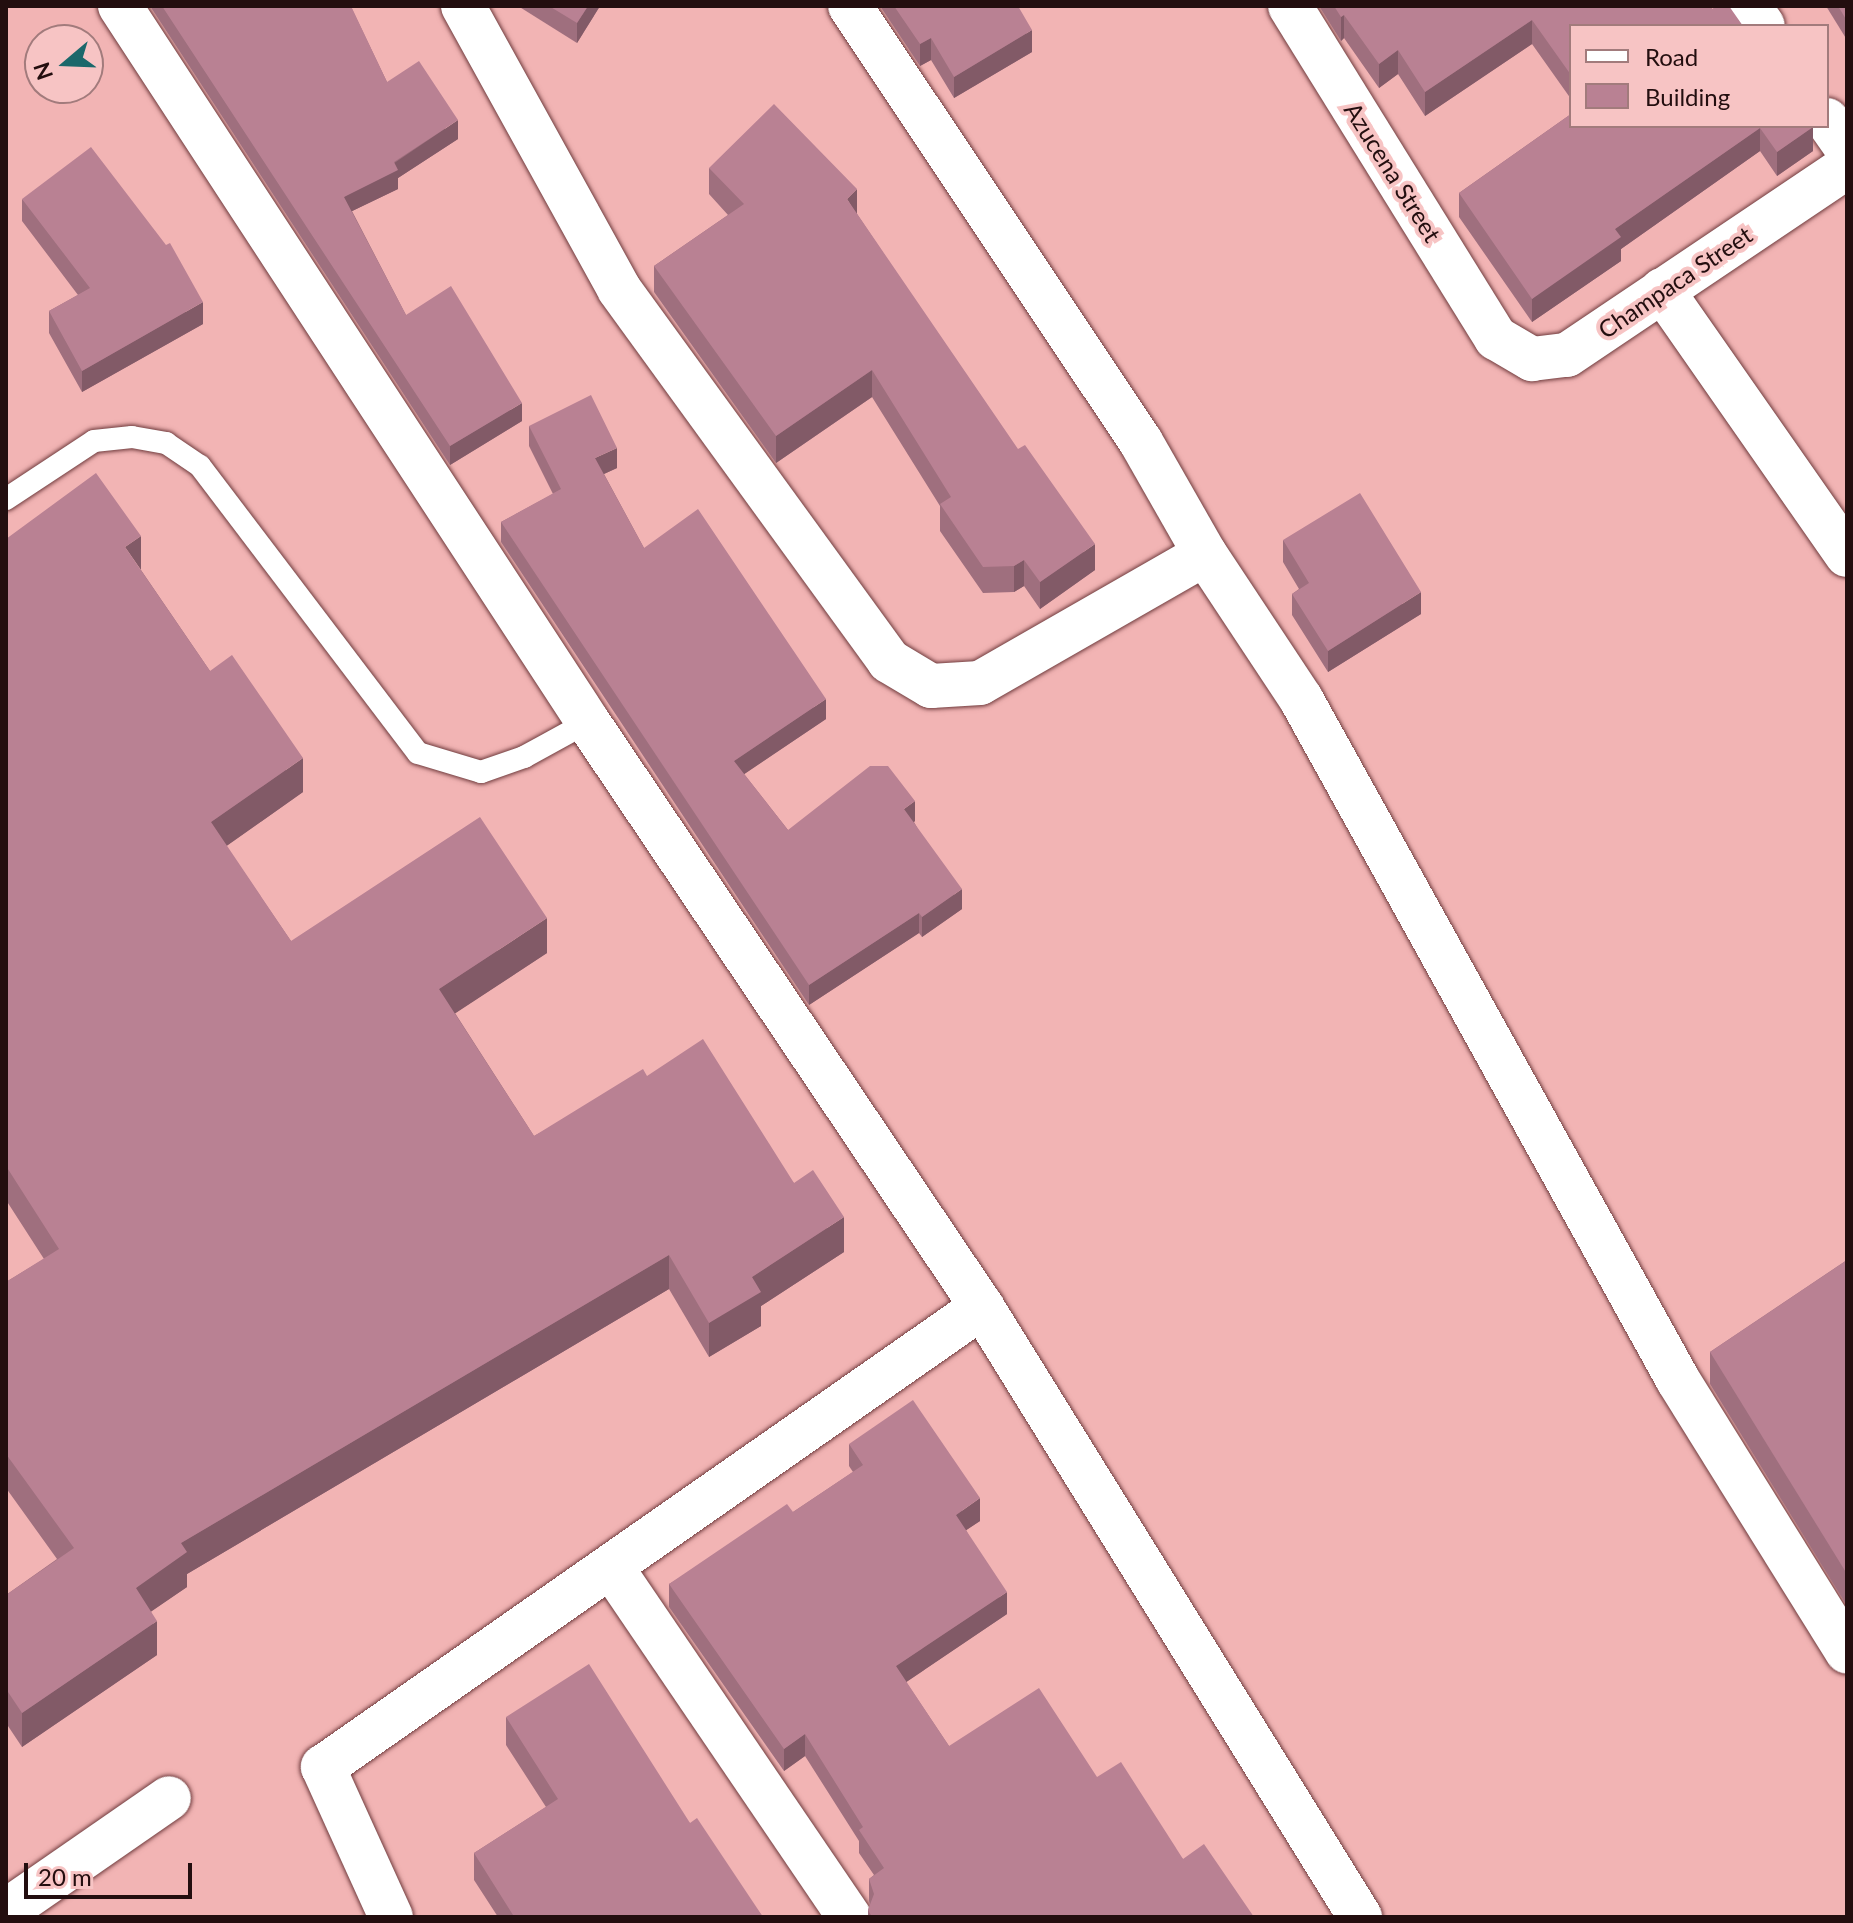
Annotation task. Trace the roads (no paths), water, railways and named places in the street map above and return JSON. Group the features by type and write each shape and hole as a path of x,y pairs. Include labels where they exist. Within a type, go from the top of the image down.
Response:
{"street":[{"path":"120,6 588,722 982,1307 1360,1917"},
{"path":"463,6 619,289 889,661 931,686 980,683 1205,554"},
{"path":"850,6 1141,442 1205,554 1301,699 1678,1380 1847,1652"},
{"name":"Azucena Street","path":"1290,6 1496,338"},
{"path":"1749,6 1762,24"},
{"path":"1829,123 1847,149"},
{"name":"Champaca Street","path":"1496,338 1532,359 1567,355 1847,167"},
{"path":"1662,290 1847,555"},
{"path":"391,1917 323,1767 982,1307"},
{"path":"612,1568 849,1917"},
{"path":"6,1911 169,1798"}],"lane":[{"path":"6,499 94,441 132,437 166,443 200,466 418,753 481,772 524,757 588,722"}]}
